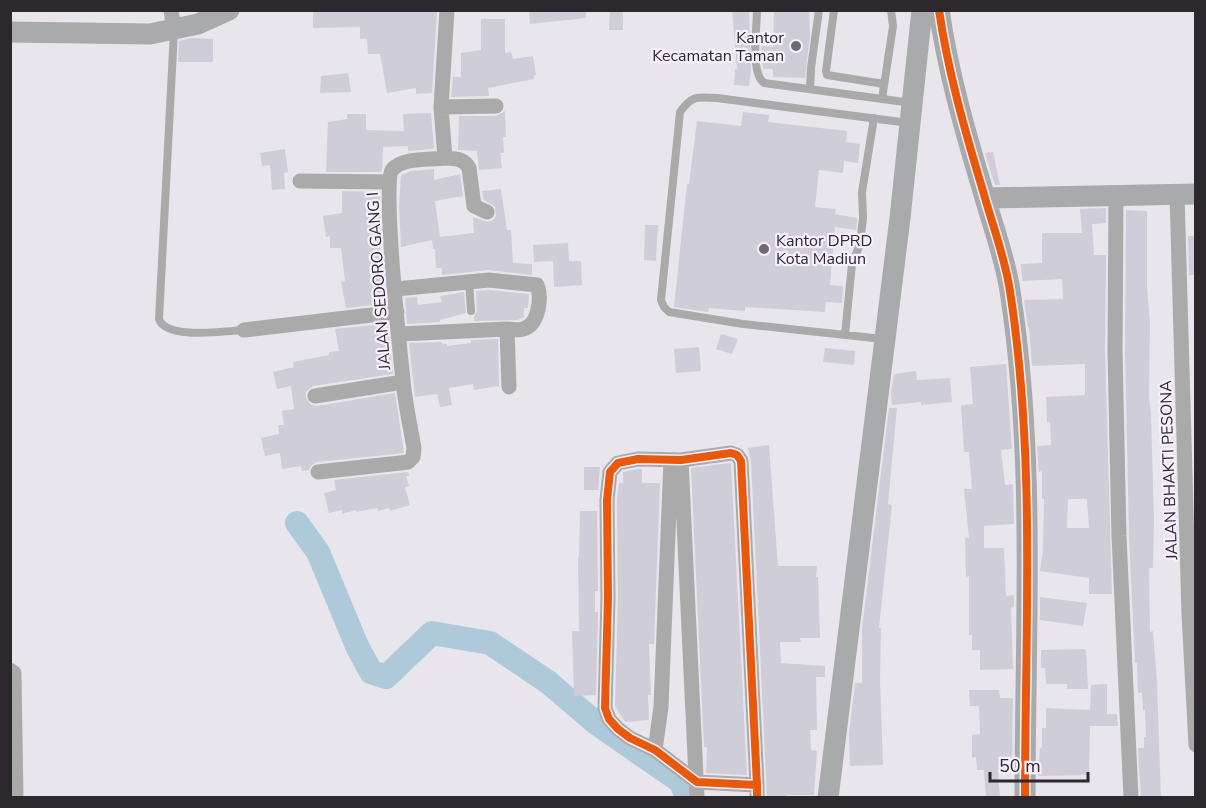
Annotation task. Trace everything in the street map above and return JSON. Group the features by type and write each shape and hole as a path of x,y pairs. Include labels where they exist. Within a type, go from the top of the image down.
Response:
{"street":[{"path":"10,32 150,34 173,20 198,24 229,10"},
{"path":"447,10 441,107 444,158 458,159 466,163 474,206 488,212"},
{"path":"828,798 912,113 922,10"},
{"path":"937,15 960,115 1009,288 1018,345 1025,446 1028,576 1025,798"},
{"path":"441,107 496,106"},
{"name":"JALAN SEDORO GANG I","path":"318,472 411,461 413,457 414,448 403,382 389,183 392,171 399,165 444,158"},
{"path":"300,181 389,183"},
{"path":"985,198 1186,194"},
{"name":"JALAN BHAKTI PESONA","path":"1186,194 1189,614 1196,745"},
{"path":"1116,195 1115,351 1119,524 1131,798"},
{"path":"396,289 489,280 537,285 540,293 532,322 522,330 400,334"},
{"path":"244,330 397,312"},
{"path":"507,329 509,387"},
{"path":"315,396 403,382"},
{"path":"731,453 737,455 741,461 757,792 697,790 655,750 630,738 618,729 609,719 605,708 608,598 607,500 610,472 618,463 638,459 676,460 731,453"},
{"path":"655,750 661,707 676,460"},
{"path":"676,460 697,790"},
{"path":"10,670 14,673 16,798"}],"lane":[{"path":"757,10 755,69 759,79 764,83 882,99 912,113"},
{"path":"810,89 819,10"},
{"path":"834,10 827,75 884,84"},
{"path":"882,99 893,26 891,10"},
{"path":"173,20 159,319 161,325 168,330 180,332 244,330"},
{"path":"885,339 744,324 669,312 664,307 661,300 680,112 694,97 874,118 912,113"},
{"path":"845,335 852,264 860,244 863,218 862,192 874,118"},
{"path":"469,281 471,311"}],"building":[{"path":"313,10 437,10 432,93 416,94 416,88 387,93 380,54 368,54 367,39 360,39 360,27 313,28"},
{"path":"529,10 586,10 586,18 530,24"},
{"path":"610,10 623,10 623,30 609,30"},
{"path":"732,10 749,10 751,69 749,86 734,85 735,69 737,69"},
{"path":"774,10 809,10 810,35 805,78 773,77 773,69 763,69 761,46 773,47"},
{"path":"481,19 505,19 505,53 511,52 513,59 533,56 536,75 534,79 488,88 489,96 451,97 453,77 461,77 461,53 481,50"},
{"path":"191,38 213,39 213,62 178,62 179,41"},
{"path":"348,73 351,92 320,93 321,76"},
{"path":"505,111 506,137 503,137 504,153 500,153 502,168 479,170 477,151 458,150 459,116 496,116"},
{"path":"743,112 769,115 768,122 847,131 846,142 860,144 858,163 844,161 843,173 819,170 815,207 836,209 835,214 857,218 856,230 835,227 830,285 843,286 842,303 826,302 825,312 745,307 745,311 709,308 708,312 674,307 687,184 689,184 697,121 741,126"},
{"path":"431,113 434,148 408,151 408,146 383,147 382,172 326,172 328,122 347,119 347,114 366,114 366,130 404,131 403,114"},
{"path":"285,149 288,172 284,173 285,189 272,190 270,165 262,166 260,153"},
{"path":"993,152 1000,185 995,185 985,153"},
{"path":"434,169 434,180 460,174 463,196 435,201 440,237 474,233 473,217 487,222 493,220 496,216 495,207 483,199 482,191 501,189 507,230 511,230 513,263 532,264 532,275 488,270 442,275 442,268 436,268 432,240 401,247 399,205 401,175 411,171"},
{"path":"342,191 380,192 381,304 346,308 341,282 345,281 341,248 330,248 330,236 326,237 323,216 342,213"},
{"path":"1106,208 1106,223 1092,224 1094,255 1106,255 1105,351 1112,594 1089,594 1089,578 1040,571 1044,499 1042,499 1042,471 1039,472 1037,446 1051,445 1046,397 1085,395 1085,364 1032,366 1024,300 1063,299 1062,279 1022,281 1021,264 1042,263 1042,233 1082,233 1080,209","holes":["1068,499 1087,499 1089,528 1067,528"]},
{"path":"1126,210 1147,211 1149,396 1154,519 1153,568 1149,568 1150,632 1153,631 1157,682 1161,798 1141,798 1138,748 1144,748 1144,737 1146,737 1145,710 1143,710 1142,693 1138,693 1137,663 1135,663 1129,536 1125,351"},
{"path":"645,225 658,225 656,261 644,260"},
{"path":"1188,236 1196,236 1196,275 1189,275"},
{"path":"568,243 569,261 581,261 582,285 554,287 553,261 534,262 533,245"},
{"path":"476,291 529,294 528,308 524,308 524,317 518,320 474,321 477,311"},
{"path":"464,292 466,313 440,320 440,322 407,324 405,298 417,297 418,305 442,302 440,296"},
{"path":"383,324 383,329 388,328 393,374 313,386 306,392 306,398 311,405 317,406 395,393 404,453 317,462 309,470 302,471 301,466 282,469 280,453 265,456 261,438 279,434 278,425 284,425 282,411 294,409 291,386 277,389 273,372 294,367 293,362 339,351 335,329"},
{"path":"721,334 738,339 732,354 716,349"},
{"path":"498,339 499,386 474,390 473,384 449,388 452,405 440,407 437,394 415,397 409,343 442,342 447,346 471,343 471,340"},
{"path":"699,347 701,371 676,373 674,349"},
{"path":"825,348 855,351 854,365 823,362"},
{"path":"1006,364 1012,449 1001,450 1005,485 1013,484 1014,524 984,526 984,548 1004,548 1006,596 1014,595 1014,607 1011,608 1013,669 980,670 980,650 972,650 972,635 969,635 969,576 966,577 965,538 969,538 964,489 972,489 969,452 964,452 961,405 973,404 970,367"},
{"path":"916,371 917,380 950,378 952,402 892,405 894,374"},
{"path":"889,408 897,408 888,504 892,505 879,628 881,628 883,765 850,766 849,733 855,683 862,683 862,628"},
{"path":"769,445 778,566 817,566 816,577 818,577 820,638 800,638 801,642 780,642 781,663 825,666 825,677 816,677 817,730 810,730 811,750 817,751 814,795 786,795 786,798 767,798 751,461 748,448"},
{"path":"730,463 747,775 706,773 707,747 704,747 691,468"},
{"path":"584,467 600,467 598,490 584,490"},
{"path":"642,469 642,483 660,483 654,644 649,644 651,695 648,695 649,720 625,722 615,706 618,598 617,500 619,483 623,483 623,472"},
{"path":"408,472 409,476 406,476 409,486 405,487 410,505 390,511 389,508 378,511 377,508 342,514 342,510 329,513 324,493 336,490 334,480"},
{"path":"580,511 597,511 596,695 574,696 572,631 579,631"},
{"path":"1040,597 1087,603 1083,626 1040,620"},
{"path":"1086,649 1088,689 1067,689 1067,684 1046,684 1045,668 1041,668 1041,650"},
{"path":"1107,684 1107,714 1117,714 1118,726 1090,726 1089,775 1038,776 1042,728 1046,728 1046,708 1090,710 1091,685"},
{"path":"969,690 999,690 1000,698 1013,698 1012,770 998,771 1000,798 986,798 984,770 977,770 976,757 972,758 972,735 980,734 979,706 970,706"}],"waterway":[{"path":"297,523 318,552 357,646 371,672 386,677 432,633 490,643 548,682 596,723 681,782 687,798"}],"cycle path":[{"path":"939,10 958,101 1005,266 1018,354 1023,417 1027,544 1025,798"},
{"path":"757,785 697,782 655,750 630,738 609,719 605,708 608,598 607,500 610,472 618,463 638,459 681,460 731,453 737,455 741,461 757,785 757,798"}],"place":[{"name":"Kantor Kecamatan Taman","path":"796,46"},
{"name":"Kantor DPRD Kota Madiun","path":"764,249"}]}
